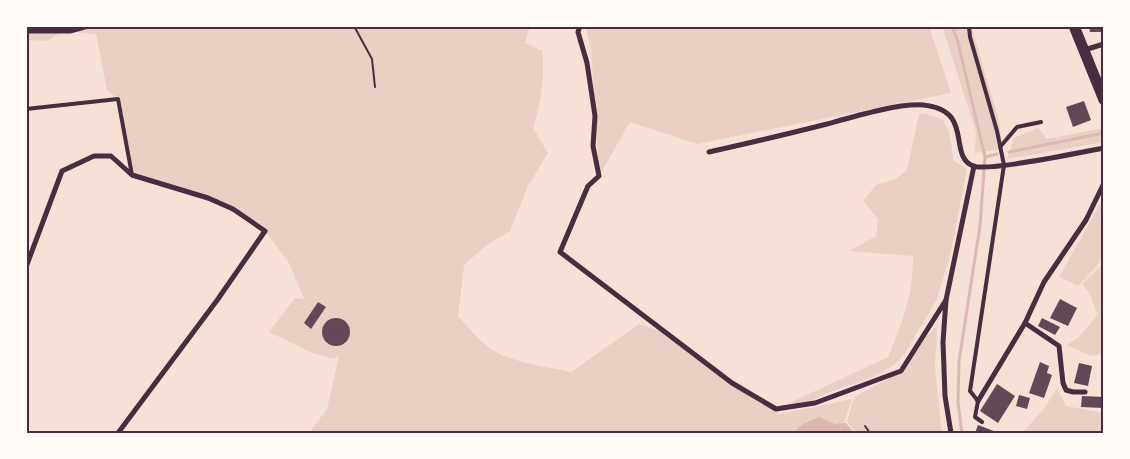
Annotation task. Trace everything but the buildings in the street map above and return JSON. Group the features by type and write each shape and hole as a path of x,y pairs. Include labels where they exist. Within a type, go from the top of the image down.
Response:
{"main road":[{"path":"1074,26 1104,100"}],"street":[{"path":"26,31 70,31 88,26"},
{"path":"580,26 578,32 587,63 595,116 593,146 598,176 588,186 560,252 732,383 776,409 815,403 901,372 946,300"},
{"path":"1084,50 1104,44"},
{"path":"709,152 870,112 922,105 942,109 954,118 964,159 976,166 1001,165 1104,148"},
{"path":"26,268 62,171 94,156 111,156 132,175 208,198 233,209 265,231 212,307 118,433"},
{"path":"950,433 944,387 943,342 946,300 976,166"},
{"path":"978,401 1025,323 1044,282 1086,220 1104,183"},
{"path":"1025,323 1059,346 1063,383 1066,390 1085,392"}],"lane":[{"path":"969,26 970,37 1000,148 1001,165 970,392 978,401 975,417 982,422"},
{"path":"26,109 118,98 132,175"},
{"path":"1000,148 1017,127 1041,122"}],"path":[{"path":"354,26 372,59 374,87"},
{"path":"865,426 870,433"}],"shaded area":[{"path":"26,26 530,26 525,43 542,51 543,59 542,90 533,128 548,153 527,188 510,231 488,244 464,265 458,316 481,341 492,350 506,357 524,363 571,372 639,324 663,332 712,369 780,414 852,399 843,426 795,433 309,433 327,409 339,356 334,359 312,353 269,332 295,298 304,299 289,263 265,231 208,198 132,175 118,99 107,90 96,34 63,31 47,41 26,40"},
{"path":"585,26 929,26 951,93 697,144 630,122 599,176 591,48"},
{"path":"942,26 971,26 999,120 1001,137 997,150 975,153 976,132"},
{"path":"925,113 943,120 949,131 954,161 967,169 951,251 937,299 905,353 896,364 875,376 825,394 804,405 779,408 888,357 903,320 909,296 913,256 849,251 876,236 878,219 863,201 876,185 896,179 907,170 919,114"},
{"path":"1038,128 1047,139 1104,128 1104,142 1007,159 1014,138"},
{"path":"1104,197 1104,253 1097,266 1078,286 1059,277"},
{"path":"1104,263 1104,354 1091,356 1066,345 1078,338 1098,315 1089,293 1082,284"},
{"path":"937,326 935,368 942,433 856,433 847,422 854,397 901,372 913,350"},
{"path":"1057,389 1066,406 1104,413 1104,433 1022,433 1043,410"},
{"path":"819,417 835,424 846,423 854,433 793,433 801,425"}],"waterway":[{"path":"952,26 958,42 985,157 980,226 959,361 958,403 962,433"},
{"path":"1009,152 1104,133"},
{"path":"985,157 997,154"}]}
